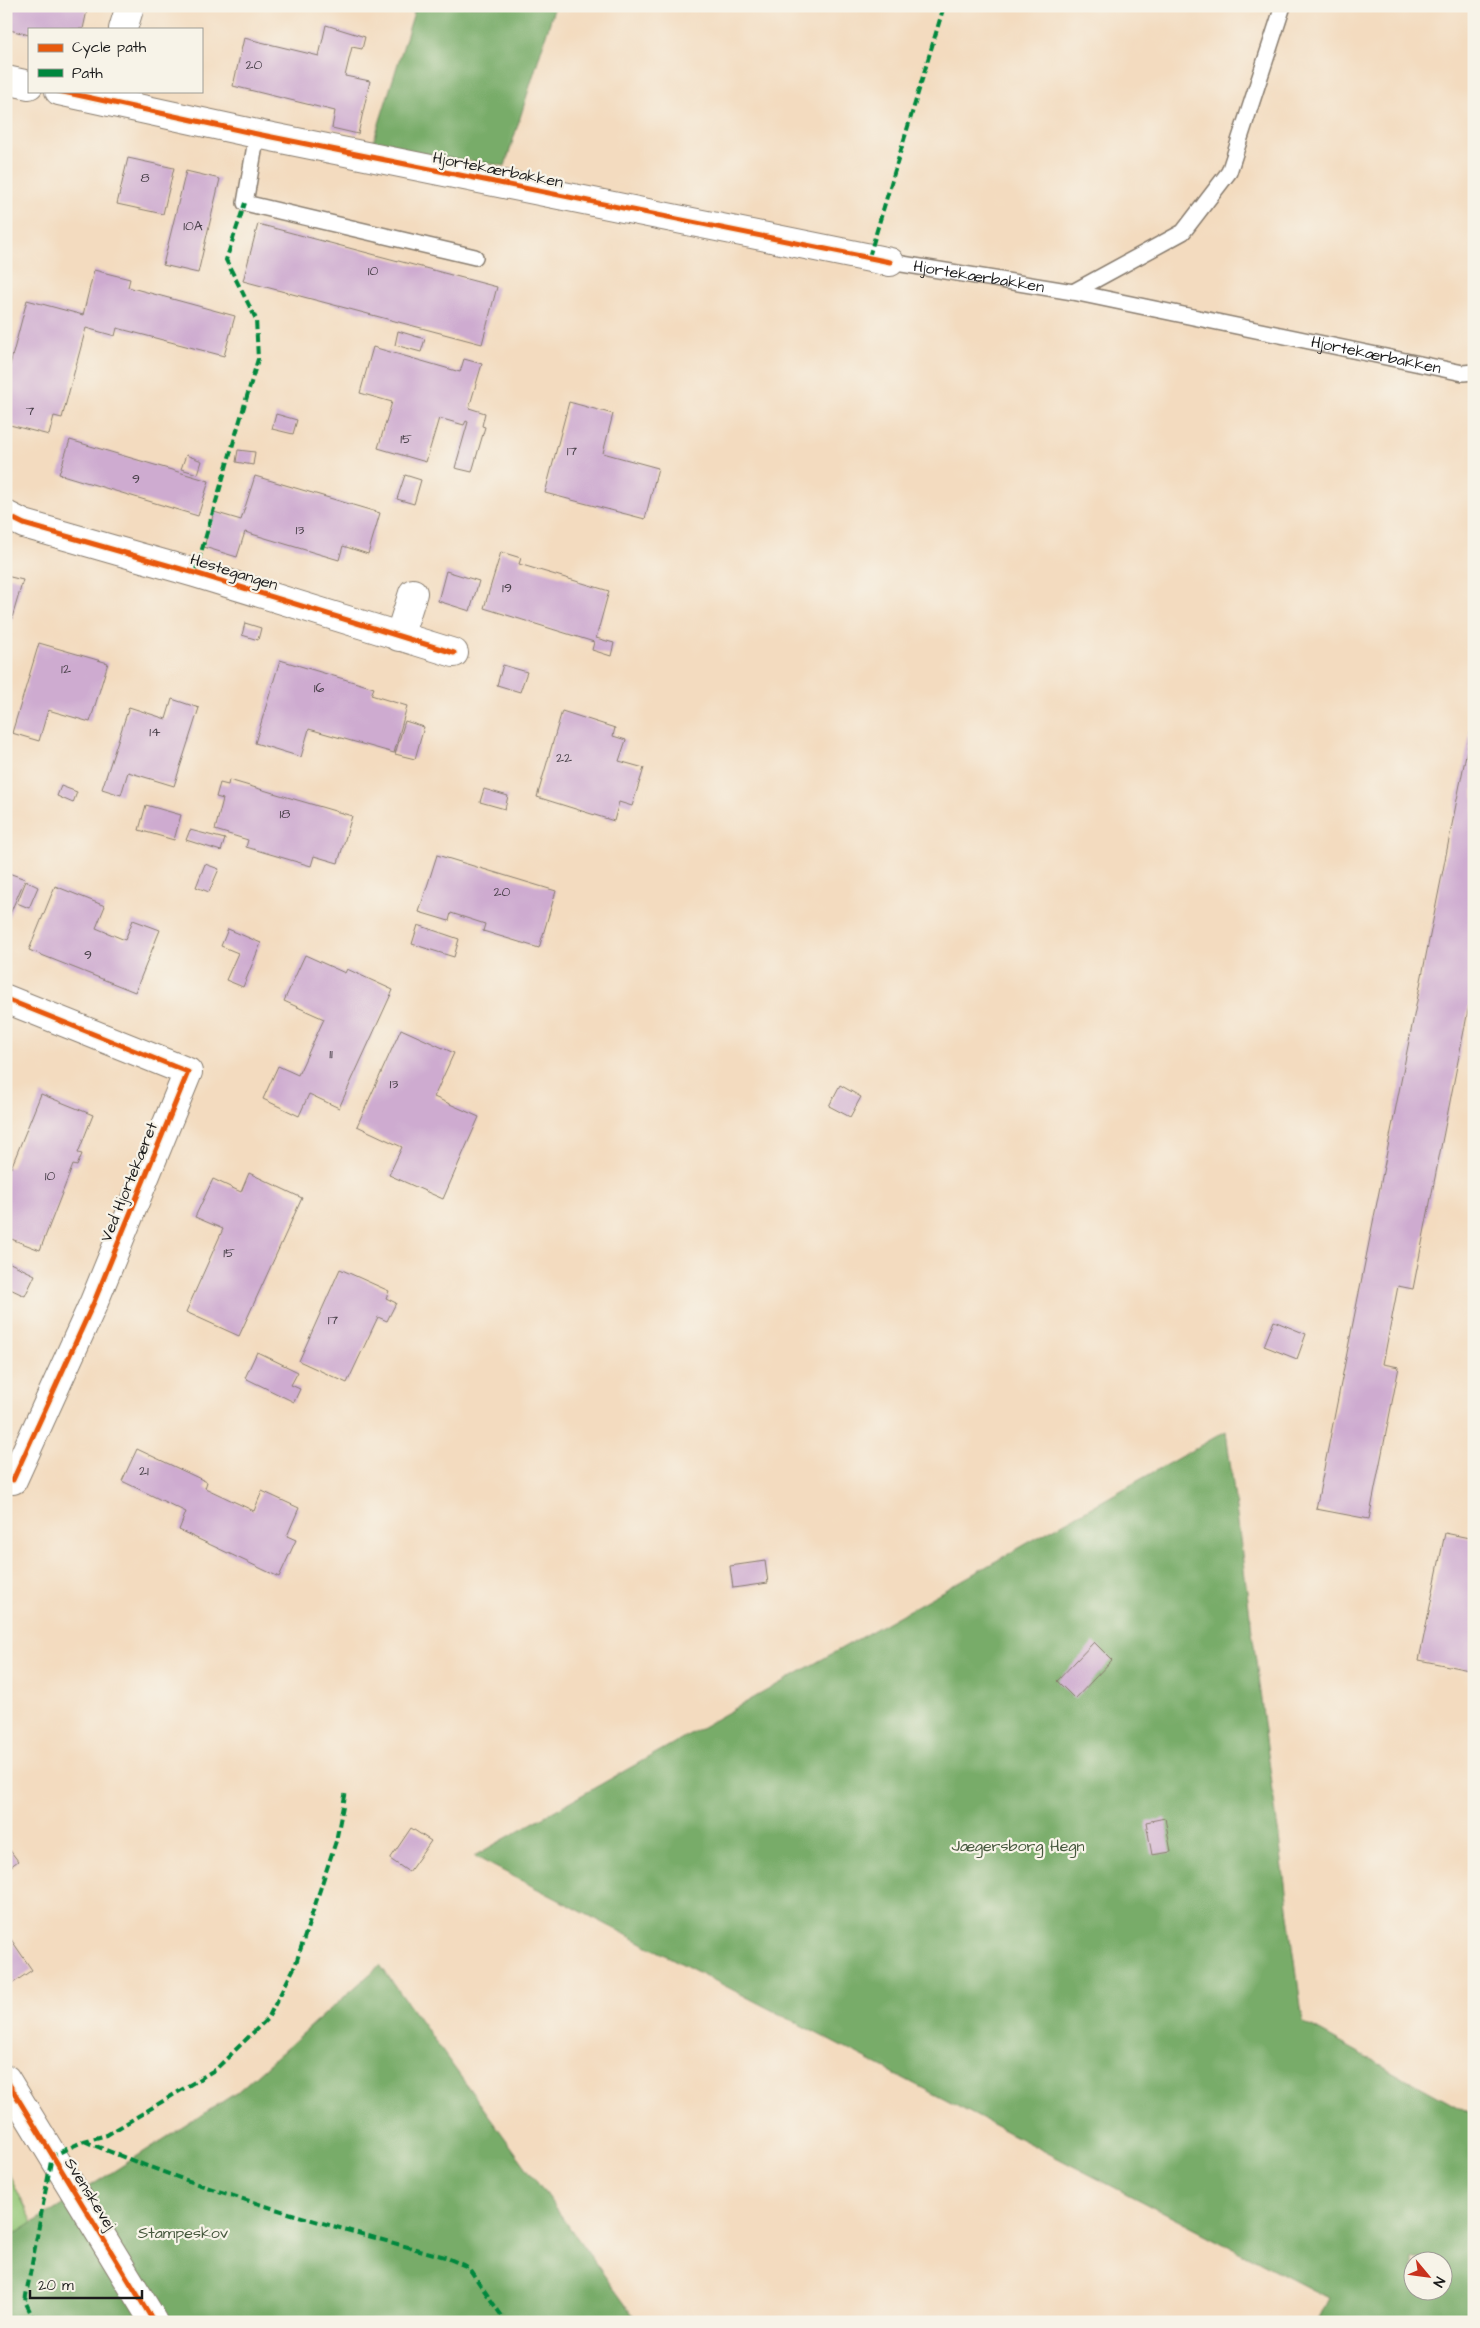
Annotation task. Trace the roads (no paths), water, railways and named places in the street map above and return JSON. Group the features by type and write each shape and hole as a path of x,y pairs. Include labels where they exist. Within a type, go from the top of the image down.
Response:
{"street":[{"path":"123,28 130,6"},
{"path":"6,80 28,85"},
{"name":"Hjortekærbakken","path":"68,92 102,96 257,134 890,262"},
{"name":"Hestegangen","path":"6,516 24,524 194,573 454,653"},
{"path":"399,637 413,593"},
{"name":"Ved Hjortekæret","path":"6,1000 188,1072 94,1302 13,1480"},
{"name":"Svenskevej","path":"6,2079 154,2322"}],"lane":[{"path":"1072,292 1182,232 1229,172 1283,6"},
{"path":"257,134 244,203 475,257"},
{"name":"Hjortekærbakken","path":"890,262 1072,292 1463,373 1474,372"}],"park label":[{"name":"Jægersborg Hegn","path":"1018,1846"},
{"name":"Stampeskov","path":"183,2233"}]}
